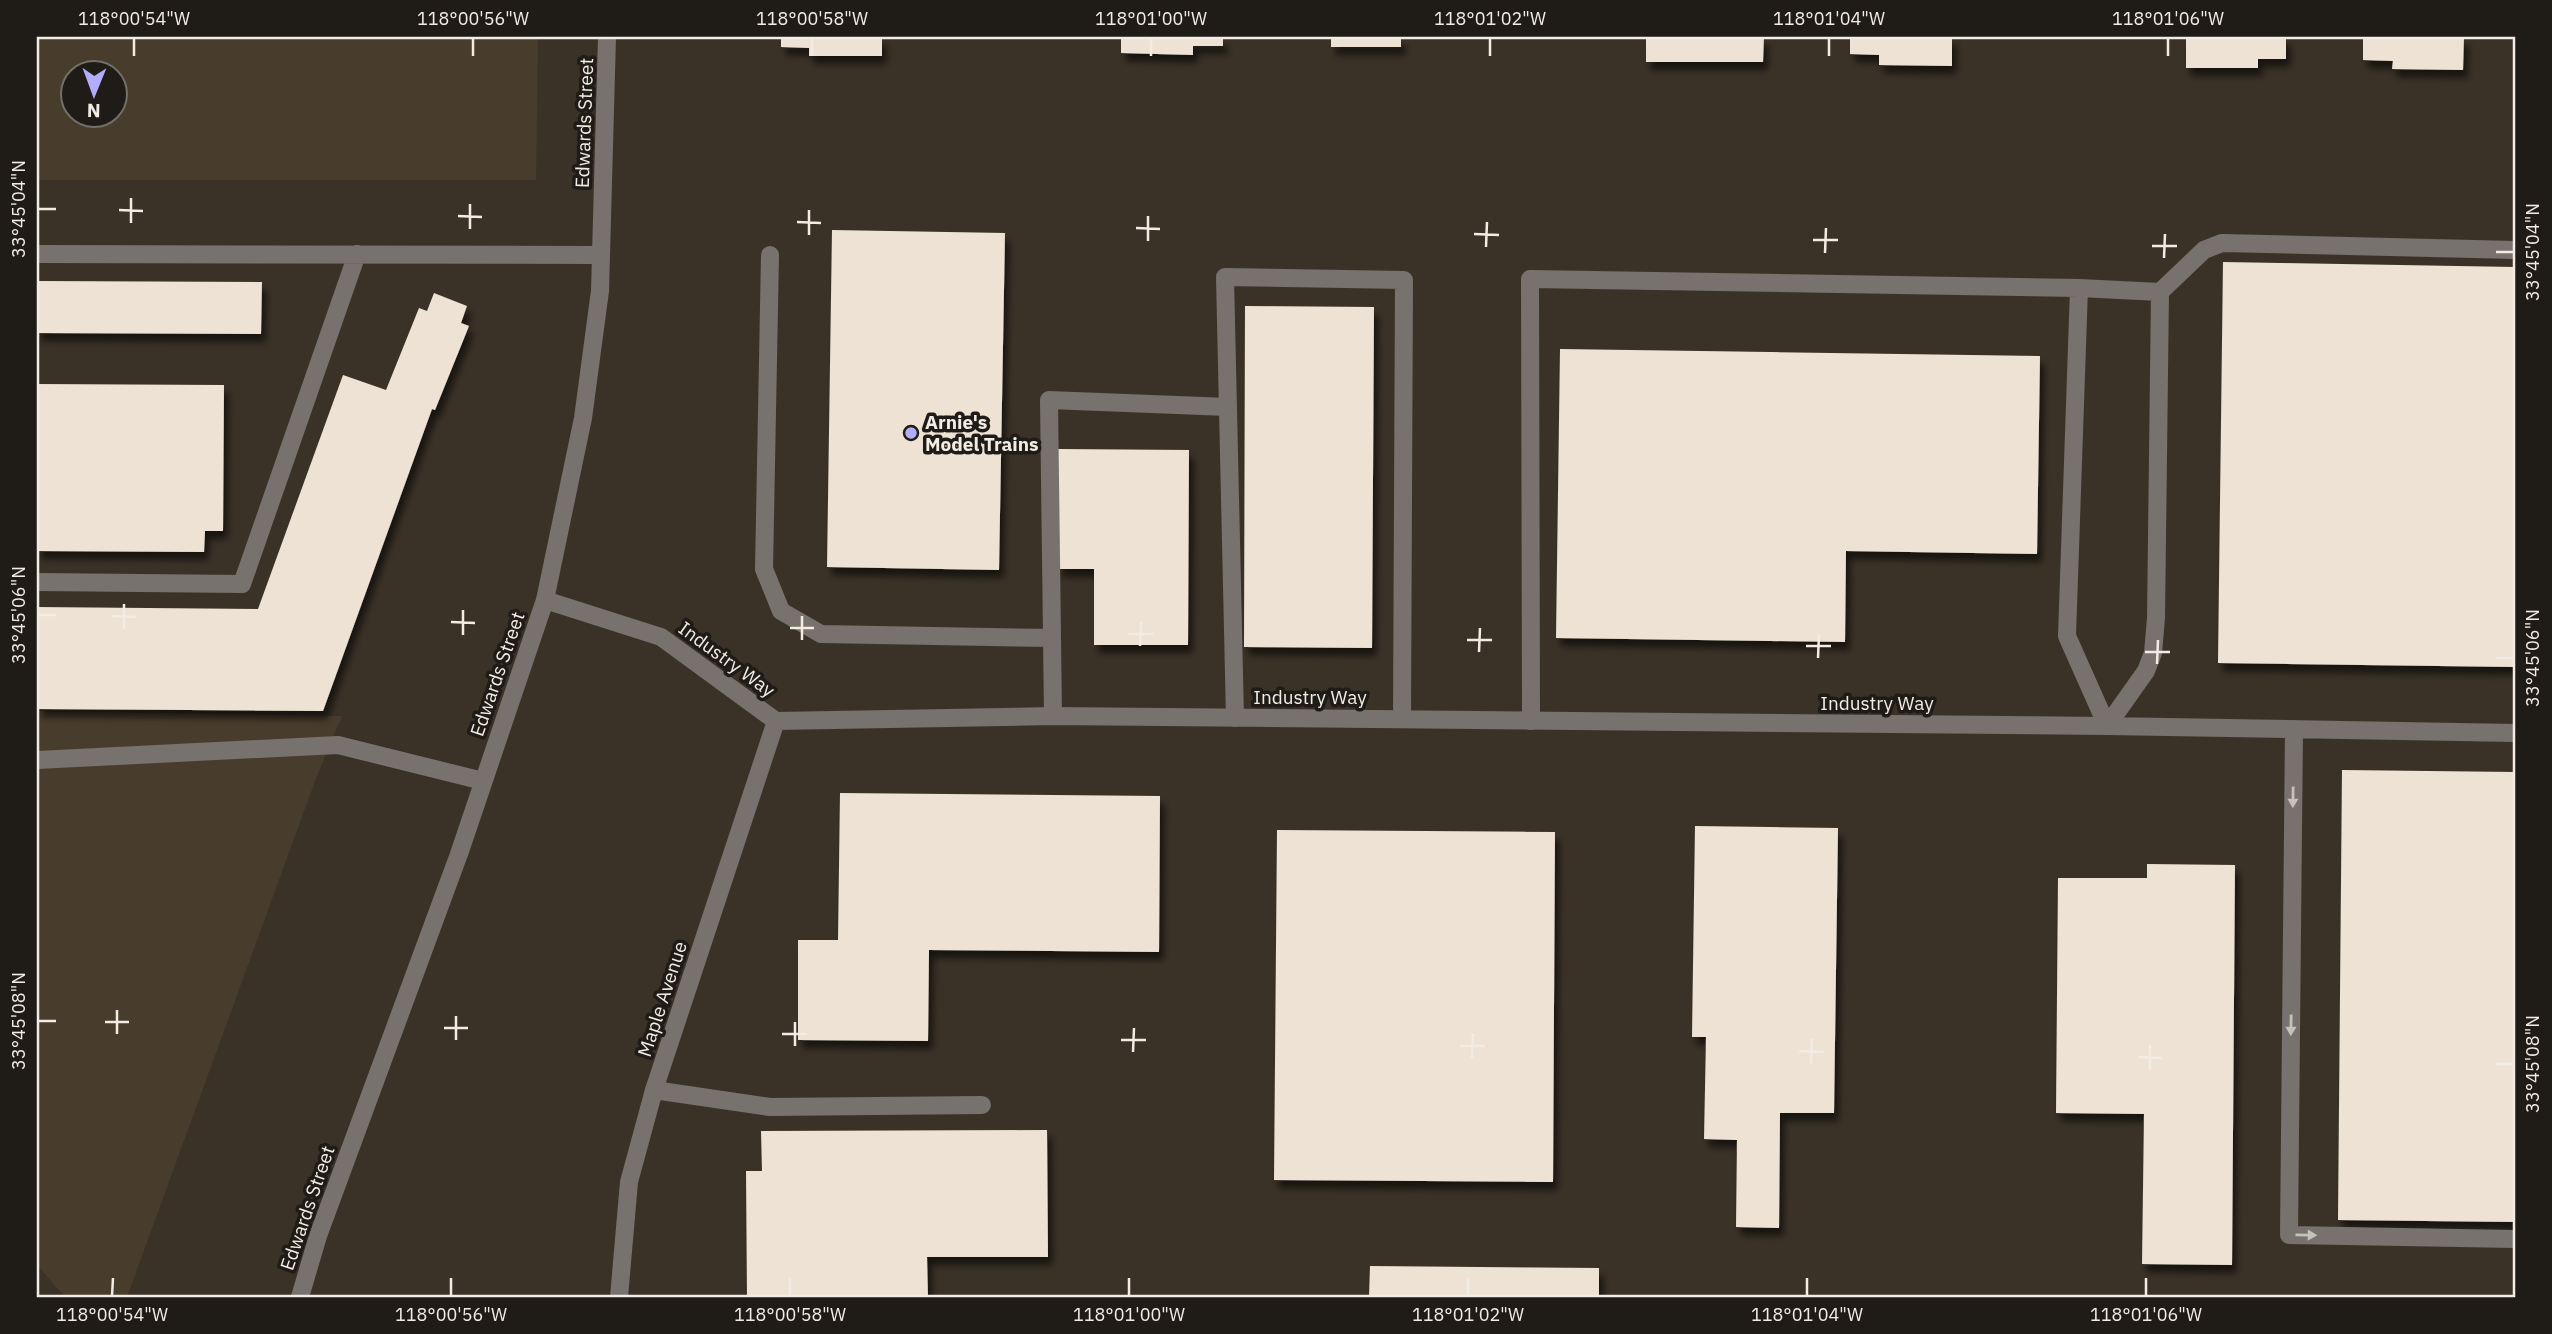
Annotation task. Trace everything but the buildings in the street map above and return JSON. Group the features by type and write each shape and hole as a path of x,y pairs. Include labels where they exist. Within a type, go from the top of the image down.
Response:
{"street":[{"name":"Edwards Street","path":"300,1297 318,1236 458,854 545,600 583,418 600,291 607,37"},
{"path":"2107,726 2146,671 2153,653 2156,618 2160,292 2204,250 2222,243 2515,250"},
{"path":"37,254 601,255"},
{"path":"37,582 242,584 357,254"},
{"path":"770,255 764,569 781,611 821,634 1052,638"},
{"path":"1235,718 1225,277 1404,280 1402,719"},
{"path":"1531,721 1530,279 2079,288 2160,292"},
{"path":"2079,288 2067,636 2107,726"},
{"path":"1053,716 1049,400 1228,407"},
{"name":"Industry Way","path":"545,600 661,637 776,721 1053,716 2107,726 2515,733"},
{"name":"Maple Avenue","path":"619,1297 629,1182 654,1090 776,721"},
{"path":"2294,729 2288,1235 2515,1239"},
{"path":"37,760 338,744 483,781"},
{"path":"654,1090 770,1107 982,1105"}],"shaded area":[{"path":"37,37 538,37 536,180 37,180"},
{"path":"37,711 342,716 318,773 127,1297 65,1297 37,1265"}],"place":[{"name":"Arnie's Model Trains","path":"911,433"}]}
